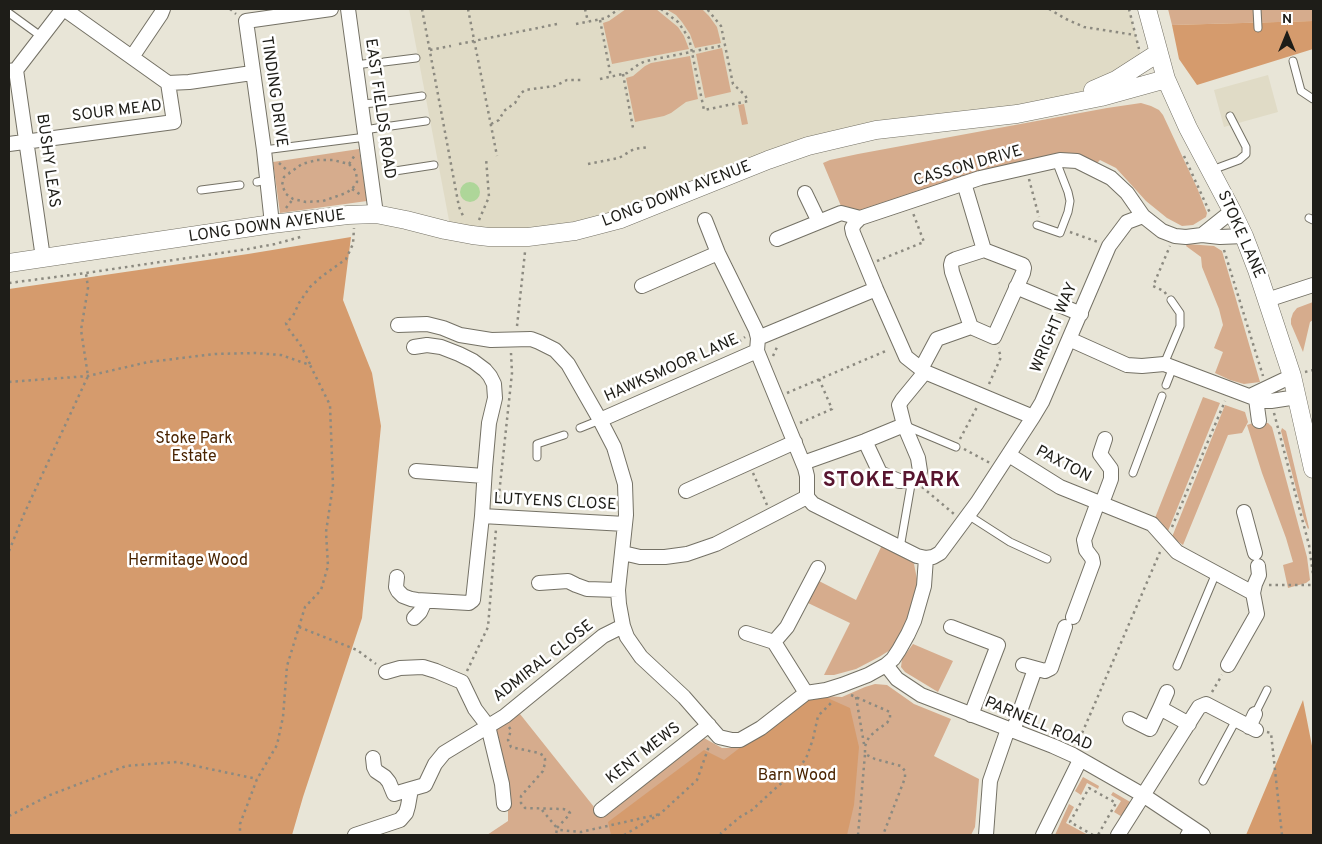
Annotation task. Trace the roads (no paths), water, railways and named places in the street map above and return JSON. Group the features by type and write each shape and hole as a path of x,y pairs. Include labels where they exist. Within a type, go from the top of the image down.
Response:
{"street":[{"path":"12,70 64,9 168,83 252,73"},
{"path":"132,57 163,9"},
{"name":"TINDING DRIVE","path":"272,224 262,181 264,150 246,21 282,12 331,9"},
{"name":"EAST FIELDS ROAD","path":"348,9 356,65 368,104 369,132 375,174 376,214"},
{"name":"STOKE LANE","path":"1148,9 1166,79 1188,128 1244,236 1267,300 1292,376 1313,469"},
{"name":"LONG DOWN AVENUE","path":"1046,108 1116,80 1158,52"},
{"name":"BUSHY LEAS","path":"12,70 27,141 43,258"},
{"name":"LONG DOWN AVENUE","path":"9,263 272,224 325,217 376,214 432,228 472,235 528,237 551,235 621,219 768,160 808,146 876,130 992,117 1046,108 1101,97 1166,79"},
{"name":"SOUR MEAD","path":"27,141 174,122 168,83"},
{"path":"9,144 27,141"},
{"name":"CASSON DRIVE","path":"860,218 980,178 1056,161 1077,161 1111,178 1127,193 1143,216"},
{"path":"964,183 984,250"},
{"path":"805,192 819,222"},
{"path":"1218,231 1232,211"},
{"path":"777,239 841,213 860,218"},
{"path":"1143,216 1162,231 1175,236 1186,237 1218,231 1244,236"},
{"name":"WRIGHT WAY","path":"926,558 940,553 1009,456 1042,402 1109,246 1127,222 1143,216"},
{"path":"860,218 854,223 853,233 906,357 923,371 1033,417"},
{"path":"398,325 427,324 475,338 531,339 554,350 562,357 574,374 614,447 625,484 625,524 618,590 623,626 628,637 641,657 684,697 719,736 740,740 761,728 806,693 826,690 868,675 893,659 914,621 924,586 926,558 900,548 814,504 807,497 807,476 804,463 768,377 753,323 718,253 705,220"},
{"path":"866,441 880,472 898,481 906,481 918,476 920,471 919,464 904,425 899,405 923,371 938,340 971,327 994,337 1023,273 1023,265 984,250 956,258 952,261 952,272 971,327"},
{"path":"642,286 718,253"},
{"path":"1267,300 1313,285"},
{"path":"1016,287 1081,314"},
{"path":"758,345 876,289"},
{"path":"1069,339 1127,365 1168,365 1253,397 1269,394 1297,397"},
{"name":"LUTYENS CLOSE","path":"397,577 396,587 400,594 411,599 469,603 472,600 482,516 489,422 495,398 494,384 490,376 473,361 441,347 427,345 414,347"},
{"name":"HAWKSMOOR LANE","path":"600,420 758,345"},
{"path":"1269,394 1292,376"},
{"path":"1253,397 1259,421"},
{"path":"804,463 904,425"},
{"name":"PAXTON","path":"1100,503 1111,479 1111,469 1100,454 1105,439"},
{"path":"686,491 795,442"},
{"name":"PAXTON","path":"1009,456 1060,487 1152,524 1177,552 1216,573 1254,588"},
{"name":"LUTYENS CLOSE","path":"416,471 484,476"},
{"path":"623,553 640,557 656,557 680,556 694,552 716,544 807,497"},
{"path":"986,835 990,781 1010,730 1029,667 1045,671 1051,668 1093,563 1086,550 1084,540 1100,503"},
{"path":"1228,665 1257,614 1254,588 1260,575 1244,512"},
{"name":"LUTYENS CLOSE","path":"482,516 625,524"},
{"path":"774,642 787,628 818,568"},
{"path":"539,583 568,581 576,586 587,588 618,590"},
{"path":"414,618 420,612 425,601"},
{"name":"ADMIRAL CLOSE","path":"411,789 425,785 435,764 444,753 505,716 603,636 623,626"},
{"path":"951,628 998,645 971,715"},
{"path":"746,633 774,642 806,693"},
{"name":"PARNELL ROAD","path":"886,665 898,679 921,695 1053,746 1076,757 1143,795 1186,831 1203,835"},
{"name":"ADMIRAL CLOSE","path":"386,672 400,668 423,667 462,682 475,709 488,726 502,784 504,804"},
{"path":"1130,719 1150,729 1167,692"},
{"path":"1118,835 1200,707 1206,704 1253,729 1255,714"},
{"path":"1160,708 1189,724"},
{"name":"KENT MEWS","path":"601,810 709,726"},
{"path":"1043,835 1076,757"},
{"path":"355,835 396,822 403,818 408,806 411,789 394,794 389,782 376,771 373,758"}],"lane":[{"path":"1258,9 1258,28"},
{"path":"9,13 42,36"},
{"path":"384,62 416,58"},
{"path":"1293,61 1301,91 1313,99"},
{"path":"356,65 371,63"},
{"path":"388,101 422,96"},
{"path":"1210,171 1239,160 1246,154 1246,147 1230,116"},
{"path":"391,126 426,121"},
{"path":"264,150 369,132"},
{"path":"1039,226 1060,233 1068,212 1070,201 1068,192 1056,161"},
{"path":"395,171 434,165"},
{"path":"201,190 240,184"},
{"path":"1166,385 1168,365 1180,326 1180,313 1171,300"},
{"path":"1133,473 1162,396"},
{"path":"580,428 600,420"},
{"path":"904,425 956,447"},
{"path":"537,456 537,444 564,435"},
{"path":"900,548 912,479"},
{"path":"966,518 1010,542 1047,559"},
{"path":"1178,666 1216,573"},
{"path":"1255,714 1267,690"},
{"path":"1203,781 1236,720"}],"district":[{"name":"STOKE PARK","path":"892,482"}],"park label":[{"name":"Stoke Park Estate","path":"194,449"},
{"name":"Hermitage Wood","path":"188,562"},
{"name":"Barn Wood","path":"797,777"}]}
